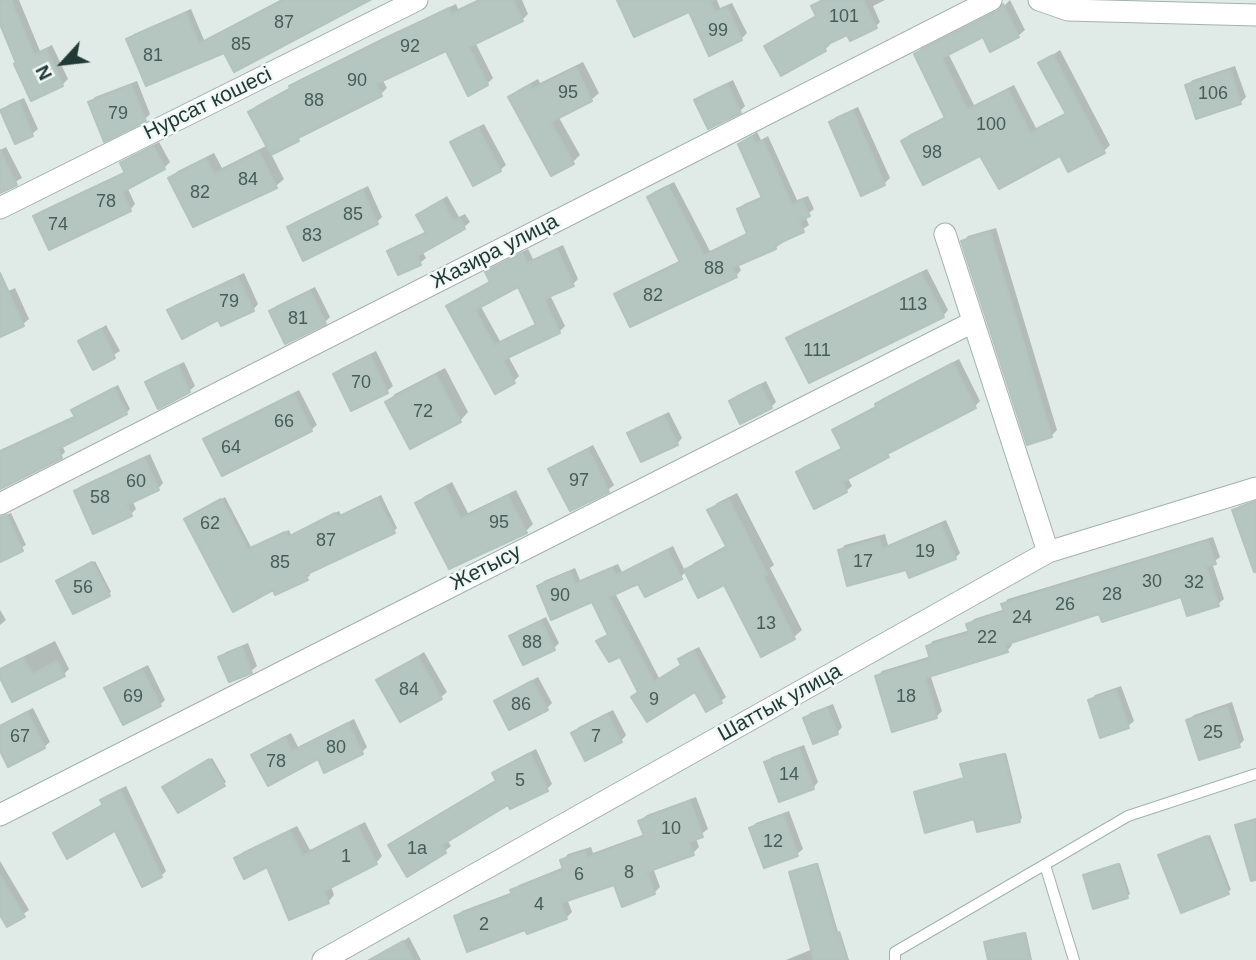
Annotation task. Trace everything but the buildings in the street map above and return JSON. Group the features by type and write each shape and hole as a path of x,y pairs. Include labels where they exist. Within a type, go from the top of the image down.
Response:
{"street":[{"name":"Нурсат кошесi","path":"0,208 417,0"},
{"name":"Жазира улица","path":"0,504 991,0"},
{"path":"1039,0 1068,10 1256,15"},
{"path":"945,234 1048,552"},
{"name":"Жетысу","path":"0,815 973,321"},
{"name":"Шаттык улица","path":"323,960 1048,552 1256,488"}],"lane":[{"path":"895,960 895,951 1128,817 1256,774"},
{"path":"1045,865 1074,960"}]}
